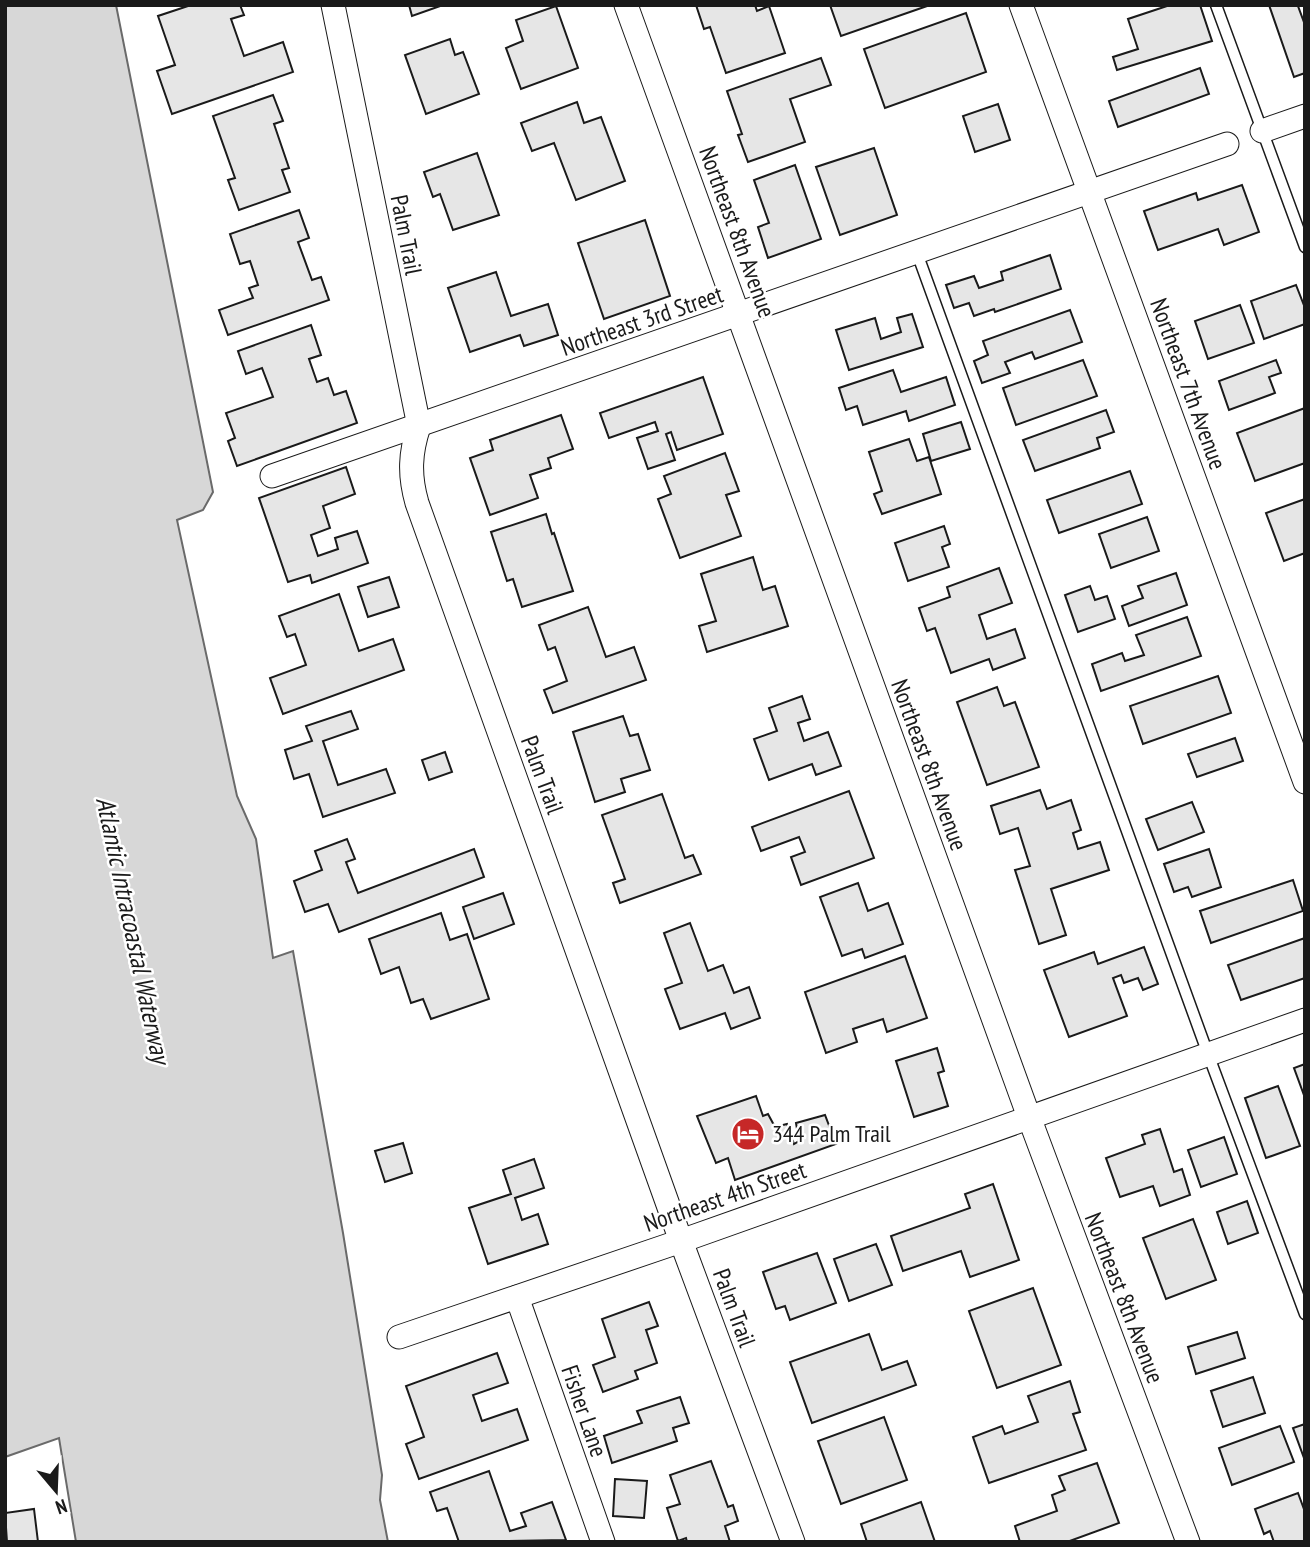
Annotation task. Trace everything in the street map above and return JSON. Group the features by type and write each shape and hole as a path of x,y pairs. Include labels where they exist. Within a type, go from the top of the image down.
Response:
{"street":[{"name":"Palm Trail","path":"333,5 418,426 410,467 417,502 681,1241 793,1542"},
{"name":"Northeast 8th Avenue","path":"626,5 1029,1117 1188,1542"},
{"name":"Northeast 7th Avenue","path":"1021,5 1305,782"},
{"path":"1262,131 1305,116"},
{"name":"Northeast 3rd Street","path":"272,476 1227,144"},
{"name":"Northeast 4th Street","path":"399,1337 681,1241 1305,1020"},
{"name":"Fisher Lane","path":"517,1297 603,1542"}],"lane":[{"path":"1216,5 1305,247"},
{"path":"917,253 1305,1314"}],"water":[{"name":"Atlantic Intracoastal Waterway","path":"5,5 116,5 213,492 203,510 177,520 237,796 256,839 273,958 293,951 382,1475 380,1500 388,1542 76,1542 59,1438 5,1457"}],"building":[{"path":"191,5 240,5 244,15 231,19 244,56 283,42 293,72 172,114 157,71 175,65 158,16"},
{"path":"409,5 443,5 412,16"},
{"path":"696,5 755,5 757,11 769,6 785,53 726,73 710,27 704,29"},
{"path":"830,5 930,5 841,36"},
{"path":"1170,5 1200,5 1212,41 1117,70 1113,57 1138,49 1128,19"},
{"path":"1269,5 1301,5 1298,6 1305,25 1305,73 1294,77"},
{"path":"556,6 578,68 521,89 506,48 523,41 516,20"},
{"path":"966,13 986,72 885,108 864,49"},
{"path":"450,39 455,55 463,52 479,94 426,114 405,55"},
{"path":"821,58 831,85 790,99 805,142 748,162 738,135 742,134 727,91"},
{"path":"1200,68 1209,94 1118,127 1109,101"},
{"path":"273,95 283,121 274,124 289,168 282,170 290,192 239,210 228,180 235,178 213,116"},
{"path":"577,102 584,123 601,117 625,181 576,200 554,143 532,151 521,123"},
{"path":"998,104 1010,140 975,152 963,116"},
{"path":"874,148 897,215 840,235 816,167"},
{"path":"477,153 499,215 453,230 440,194 433,197 424,172"},
{"path":"795,165 821,239 768,258 758,227 769,223 754,180"},
{"path":"1242,185 1259,232 1224,245 1218,229 1158,250 1144,211 1196,193 1198,200"},
{"path":"299,210 309,238 298,242 312,280 321,277 329,300 228,335 219,310 253,298 249,288 258,285 250,261 240,264 230,234"},
{"path":"645,220 670,296 604,319 578,243"},
{"path":"1050,255 1061,289 995,312 994,309 974,316 969,303 954,308 946,285 974,276 979,288 1003,280 1001,272"},
{"path":"496,272 511,316 548,304 558,335 524,346 520,335 470,352 448,288"},
{"path":"1296,285 1305,308 1305,324 1264,339 1251,301"},
{"path":"1240,305 1254,343 1208,359 1195,321"},
{"path":"1070,310 1082,342 1035,359 1032,352 1005,362 1010,373 982,383 974,361 988,355 983,341"},
{"path":"912,314 923,347 849,370 836,330 875,318 881,339 901,332 897,318"},
{"path":"311,325 321,355 309,359 317,382 328,378 334,395 346,391 357,423 237,466 228,441 235,438 226,413 273,397 262,368 246,374 238,351"},
{"path":"1083,360 1097,396 1016,425 1003,388"},
{"path":"1276,360 1281,373 1269,377 1275,393 1229,410 1219,381"},
{"path":"893,370 901,392 946,377 955,405 909,421 906,411 863,425 857,406 846,410 839,388"},
{"path":"703,377 723,434 677,450 671,432 666,434 675,460 648,469 637,438 658,431 655,422 609,438 600,413"},
{"path":"1305,408 1305,463 1255,481 1237,433"},
{"path":"1106,410 1114,432 1097,438 1100,448 1035,471 1023,440"},
{"path":"561,415 573,449 548,458 551,468 530,475 538,498 490,515 470,458 493,450 490,440"},
{"path":"961,422 970,449 931,461 923,434"},
{"path":"909,439 917,461 929,457 941,494 882,514 874,494 882,491 869,452"},
{"path":"725,453 739,491 726,495 741,536 680,558 658,499 671,494 664,476"},
{"path":"346,467 355,494 323,506 330,528 311,535 318,556 338,549 335,538 357,531 368,563 312,583 310,575 288,582 259,498"},
{"path":"1130,471 1142,504 1059,533 1047,500"},
{"path":"1305,499 1305,553 1284,561 1266,513"},
{"path":"546,514 573,591 522,607 513,579 507,581 491,532"},
{"path":"1147,517 1159,551 1111,568 1099,534"},
{"path":"944,526 950,544 942,547 949,567 908,581 895,543"},
{"path":"753,557 763,590 775,586 788,626 707,652 699,626 716,621 701,574"},
{"path":"999,568 1012,603 979,615 987,639 1015,629 1025,658 993,670 989,659 951,673 935,628 927,631 919,608 950,597 947,587"},
{"path":"1176,573 1187,605 1129,626 1122,606 1143,598 1138,586"},
{"path":"389,577 399,607 368,617 358,587"},
{"path":"1090,586 1095,600 1107,596 1115,619 1078,632 1065,595"},
{"path":"339,594 359,651 393,639 404,670 283,714 270,678 306,665 295,634 287,637 279,616"},
{"path":"588,607 606,657 634,647 646,680 553,713 544,690 567,681 555,647 548,650 539,625"},
{"path":"1187,617 1201,656 1101,691 1092,664 1122,653 1125,661 1144,655 1136,635"},
{"path":"1218,676 1231,713 1143,744 1130,706"},
{"path":"997,687 1004,706 1015,702 1039,767 987,785 957,702"},
{"path":"802,696 810,719 798,723 804,741 828,732 841,766 816,775 812,764 769,780 754,739 777,731 769,708"},
{"path":"351,711 358,729 323,741 338,785 386,769 395,793 323,817 309,774 294,779 285,750 312,741 306,726"},
{"path":"623,716 630,736 638,734 650,770 621,779 625,792 595,802 573,732"},
{"path":"1235,738 1243,761 1197,777 1188,754"},
{"path":"445,752 452,772 429,780 422,760"},
{"path":"1040,790 1047,809 1071,800 1081,830 1073,833 1078,849 1100,842 1109,870 1051,889 1066,935 1039,944 1015,870 1030,866 1018,828 1000,834 991,806"},
{"path":"849,791 874,858 801,885 791,857 805,852 799,837 761,851 752,827"},
{"path":"662,794 685,858 693,855 701,874 620,903 613,883 625,879 602,815"},
{"path":"1192,802 1204,832 1158,850 1146,819"},
{"path":"347,839 355,859 346,862 358,893 474,849 484,877 339,932 328,904 305,912 294,881 322,870 315,851"},
{"path":"1209,849 1221,887 1192,897 1188,887 1174,892 1164,864"},
{"path":"1293,880 1303,911 1211,943 1200,911"},
{"path":"858,883 868,911 888,903 903,944 865,958 862,949 842,956 820,897"},
{"path":"503,893 514,924 474,939 463,907"},
{"path":"441,913 450,940 467,934 489,999 431,1019 423,999 411,1003 399,967 381,974 369,939"},
{"path":"690,923 708,971 723,965 734,993 749,987 760,1018 731,1029 725,1013 680,1029 665,989 682,983 664,933"},
{"path":"1305,938 1305,978 1241,1000 1228,965"},
{"path":"1144,947 1158,984 1143,990 1138,978 1124,983 1121,975 1113,978 1127,1016 1069,1037 1044,970 1094,952 1098,964"},
{"path":"905,956 927,1018 887,1032 883,1019 853,1029 857,1042 826,1053 805,992"},
{"path":"937,1048 944,1071 938,1073 948,1106 914,1117 896,1061"},
{"path":"1305,1064 1305,1098 1294,1068"},
{"path":"1278,1086 1300,1146 1266,1158 1245,1098"},
{"name":"344 Palm Trail","path":"756,1096 763,1116 768,1114 775,1127 787,1124 794,1144 799,1141 796,1123 825,1115 836,1144 735,1180 728,1158 716,1163 697,1116"},
{"path":"1160,1129 1174,1172 1182,1169 1190,1195 1160,1206 1153,1186 1120,1197 1106,1158 1145,1144 1142,1135"},
{"path":"1224,1137 1237,1174 1201,1187 1188,1150"},
{"path":"403,1143 412,1173 385,1182 375,1151"},
{"path":"534,1159 544,1188 515,1198 522,1220 538,1214 548,1244 488,1264 469,1208 511,1194 503,1170"},
{"path":"993,1184 1019,1260 970,1277 961,1251 903,1271 891,1236 970,1208 965,1194"},
{"path":"1247,1201 1258,1233 1228,1244 1217,1212"},
{"path":"1193,1219 1216,1280 1166,1299 1143,1238"},
{"path":"876,1244 892,1285 849,1301 834,1259"},
{"path":"817,1253 836,1303 790,1320 785,1306 776,1309 763,1272"},
{"path":"1033,1288 1061,1365 997,1388 969,1311"},
{"path":"649,1302 658,1326 646,1330 657,1363 635,1371 638,1379 603,1392 593,1365 615,1357 602,1319"},
{"path":"1237,1332 1245,1358 1196,1374 1188,1347"},
{"path":"869,1334 882,1370 907,1361 916,1385 812,1423 790,1362"},
{"path":"497,1353 508,1383 473,1395 482,1421 517,1409 528,1440 419,1479 406,1444 424,1437 406,1386"},
{"path":"1253,1377 1265,1413 1223,1427 1211,1391"},
{"path":"1070,1381 1080,1412 1073,1414 1086,1450 989,1483 973,1437 1002,1426 1005,1434 1038,1422 1028,1396"},
{"path":"680,1397 689,1423 673,1428 677,1441 612,1463 604,1436 642,1423 637,1411"},
{"path":"884,1417 907,1480 841,1504 818,1441"},
{"path":"1305,1424 1305,1458 1304,1458 1293,1428"},
{"path":"1280,1426 1294,1462 1232,1485 1219,1448"},
{"path":"711,1461 728,1507 733,1505 738,1521 725,1526 730,1542 687,1542 686,1538 678,1541 667,1508 680,1504 670,1475"},
{"path":"1097,1463 1119,1523 1067,1542 1020,1542 1015,1526 1057,1511 1052,1495 1065,1490 1059,1476"},
{"path":"489,1471 510,1531 526,1526 521,1513 552,1502 566,1540 459,1542 447,1508 437,1511 430,1492"},
{"path":"615,1479 647,1481 644,1518 613,1516"},
{"path":"1298,1493 1305,1512 1305,1542 1274,1542 1270,1531 1264,1534 1255,1509"},
{"path":"921,1502 935,1542 867,1542 861,1524"},
{"path":"34,1509 38,1542 7,1542 5,1513"}],"place":[{"name":"344 Palm Trail","path":"748,1134"}]}
